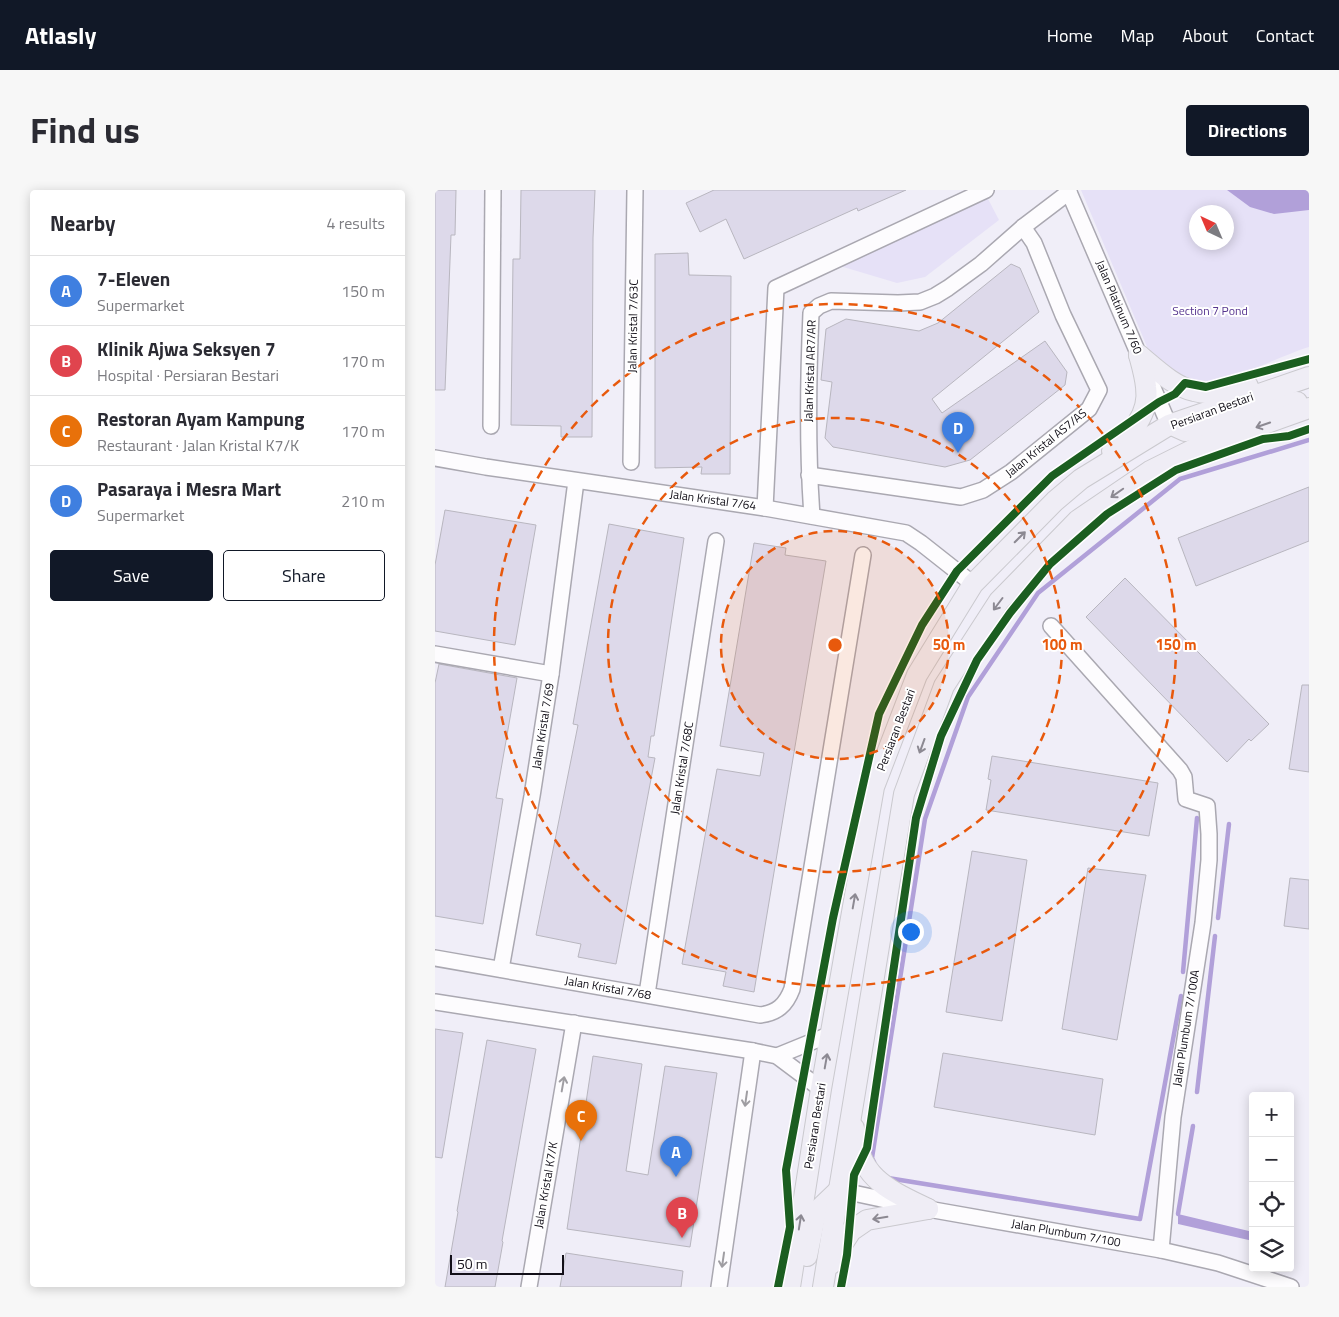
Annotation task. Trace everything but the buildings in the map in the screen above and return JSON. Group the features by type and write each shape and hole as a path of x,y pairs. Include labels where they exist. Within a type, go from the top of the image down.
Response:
{"main road":[{"path":"1139,355 1174,382 1194,392 1218,392 1308,377"},
{"path":"1081,479 1128,436 1143,414 1147,388 1139,355"},
{"name":"Persiaran Bestari","path":"790,1287 821,1089 874,787 917,675 973,584 1055,501 1081,479 1169,425 1308,377"},
{"path":"1169,425 1185,431 1207,428 1251,412 1285,403 1309,401"},
{"path":"824,1284 905,794 944,686 999,601 1078,520 1150,470 1194,449 1309,408"},
{"path":"853,1107 856,1143 863,1162 875,1179 901,1196 928,1209"},
{"path":"800,1287 816,1212 839,1190"},
{"path":"824,1284 836,1254 851,1231 867,1220 928,1209"}],"street":[{"path":"491,426 493,190"},
{"name":"Jalan Kristal 7/63C","path":"631,462 635,190"},
{"path":"765,508 776,288 986,190"},
{"name":"Jalan Kristal AR7/AR","path":"812,516 809,476 808,385 811,313 819,306 831,301 920,302 935,296 981,264 1023,227 1069,191"},
{"name":"Jalan Platinum 7/60","path":"1069,191 1169,425"},
{"name":"Jalan Kristal AS7/AS","path":"809,476 961,497 983,490 1011,472 1089,409 1099,390 1063,315 1034,243 1023,227"},
{"name":"Jalan Kristal 7/64","path":"435,458 576,481 765,508 906,533 973,584"},
{"name":"Jalan Kristal 7/69","path":"501,969 532,796 551,674 576,481"},
{"name":"Jalan Kristal 7/68C","path":"647,994 716,541"},
{"name":"Jalan Kristal 7/68","path":"435,958 760,1015 771,1014 781,1008 788,1000 793,989 863,555"},
{"name":"Jalan Plumbum 7/100A","path":"1051,626 1180,770 1184,777 1186,798 1207,806 1209,860 1203,923 1173,1117 1161,1250"},
{"path":"435,654 551,674"},
{"path":"435,1002 777,1056 821,1089"},
{"name":"Jalan Kristal K7/K","path":"529,1287 574,1023"},
{"path":"777,1056 831,1034"},
{"path":"719,1287 753,1051"},
{"name":"Jalan Plumbum 7/100","path":"839,1190 928,1209 1161,1250 1218,1263 1291,1287"}],"green space":[{"name":"Section 7 Pond","path":"1081,190 1309,190 1309,347 1233,377 1202,384 1190,383 1180,378 1148,349"},
{"path":"986,195 999,220 925,277 897,283 840,266"}],"shaded area":[{"path":"1227,190 1309,190 1309,210 1274,214 1250,207"},
{"path":"1178,1214 1249,1231 1249,1240 1178,1224"}],"waterway":[{"path":"874,1162 872,1158 925,819 968,697 1038,593 1180,479 1309,440"},
{"path":"1183,972 1197,818"},
{"path":"1218,918 1229,824"},
{"path":"1197,1092 1215,936"},
{"path":"888,1178 1140,1219 1181,996"},
{"path":"1178,1214 1193,1126"}],"cycle path":[{"path":"778,1287 790,1227 786,1170 833,918 879,714 922,625 957,571 1052,476 1159,402 1175,394 1185,383 1206,387 1309,359"},
{"path":"841,1287 847,1255 854,1175 867,1148 916,818 941,736 977,660 1010,613 1050,564 1107,514 1176,470 1263,439 1289,436 1309,429"}],"place":[{"name":"Pasaraya i Mesra Mart","path":"958,453"},
{"name":"Restoran Ayam Kampung","path":"581,1141"},
{"name":"7-Eleven","path":"676,1177"},
{"name":"Klinik Ajwa Seksyen 7","path":"682,1238"}]}
